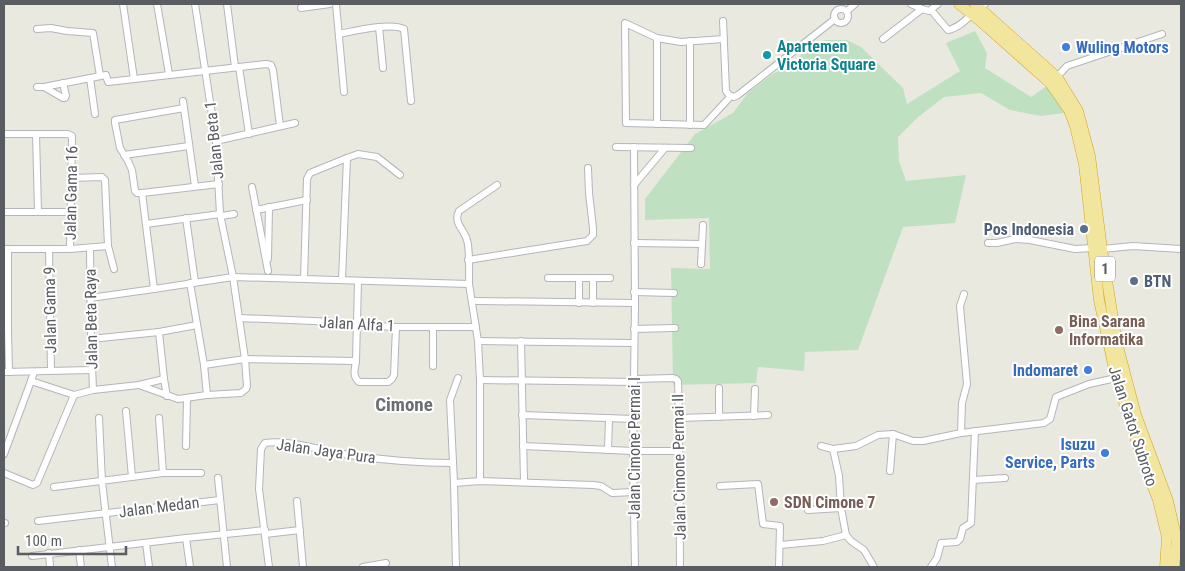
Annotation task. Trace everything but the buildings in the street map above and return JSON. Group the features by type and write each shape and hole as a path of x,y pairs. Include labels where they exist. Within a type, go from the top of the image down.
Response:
{"highway":[{"name":"Jalan Gatot Subroto","path":"959,4 976,8 1056,77 1078,111 1090,156 1099,300 1116,378 1144,464 1158,500 1168,537 1165,567"},
{"name":"Jalan Gatot Subroto","path":"976,8 1050,83 1069,110 1075,126 1084,164 1097,249 1117,343 1136,414 1168,501 1177,540 1174,567"}],"street":[{"path":"123,4 134,79"},
{"path":"157,4 169,74"},
{"name":"Jalan Beta 1","path":"195,4 216,141 221,215 233,276 247,386 244,392 241,393 207,395"},
{"path":"228,4 249,134"},
{"path":"301,8 330,4"},
{"path":"336,4 344,92"},
{"path":"847,12 855,4"},
{"path":"911,4 929,11 938,4"},
{"path":"931,10 948,30 960,24 976,8"},
{"path":"835,19 834,15 837,11 843,9 847,12"},
{"path":"883,39 922,9"},
{"path":"835,19 838,22 844,23 848,18 847,12"},
{"path":"724,39 681,42 658,38 625,23 626,123 704,125 731,96 738,95 835,19"},
{"path":"723,21 726,91 731,96"},
{"path":"339,34 379,27 395,26 404,29 411,101"},
{"path":"379,27 383,68"},
{"path":"37,28 94,34 100,76"},
{"path":"1056,77 1067,66 1162,34"},
{"path":"657,124 658,38"},
{"path":"690,41 690,125"},
{"path":"63,83 65,98 41,87 106,75 108,82 266,64 271,65 273,70 280,126"},
{"path":"90,78 95,114"},
{"path":"182,101 195,186"},
{"path":"154,289 143,198 135,191 132,170 120,148 115,123 116,120 184,108"},
{"path":"216,141 295,123"},
{"path":"4,134 36,134 38,211"},
{"name":"Jalan Gama 16","path":"36,134 68,134 72,138 70,249"},
{"path":"124,155 189,146"},
{"path":"616,147 691,148"},
{"name":"Jalan Cimone Permai I","path":"634,148 633,451 635,567"},
{"path":"634,185 665,148"},
{"path":"304,279 307,179 310,173 358,154 377,157 400,174"},
{"path":"342,280 347,158"},
{"path":"468,260 586,241 593,235 588,168"},
{"path":"72,178 102,177 105,179 108,246 114,269"},
{"path":"480,481 478,341 469,284 467,239 458,223 457,213 497,185"},
{"path":"143,198 195,186 219,187"},
{"path":"252,187 268,274"},
{"path":"256,210 306,200"},
{"path":"268,274 269,207"},
{"path":"4,212 71,212"},
{"path":"146,224 234,214"},
{"path":"139,384 175,399 207,395 197,325 186,218"},
{"path":"701,264 703,225"},
{"path":"988,243 1015,239 1075,249 1133,246 1181,249"},
{"path":"634,243 702,244"},
{"path":"92,370 6,372 6,249 70,249 108,246"},
{"name":"Jalan Beta Raya","path":"90,248 93,390"},
{"name":"Jalan Gama 9","path":"49,249 51,371"},
{"path":"90,298 233,276 268,274 304,279 469,284"},
{"path":"548,278 610,278"},
{"path":"579,278 579,303"},
{"path":"593,278 593,303"},
{"path":"358,280 354,376 359,382 391,381 394,375 396,327"},
{"path":"634,292 674,293"},
{"path":"961,432 962,403 968,384 960,306 964,294"},
{"path":"472,301 634,303"},
{"name":"Jalan Alfa 1","path":"239,318 337,322 396,327 476,327"},
{"path":"91,340 197,325"},
{"path":"433,327 433,366"},
{"path":"634,329 675,328"},
{"path":"158,332 167,396"},
{"path":"478,341 634,343"},
{"path":"521,342 524,482"},
{"path":"204,365 245,359 356,361"},
{"path":"4,454 34,372"},
{"path":"456,567 450,400 458,378"},
{"name":"Jalan Cimone Permai II","path":"634,381 673,378 678,381 680,567"},
{"path":"821,446 833,449 856,446 878,435 893,434 913,441 924,441 961,432 1044,422 1050,419 1056,397 1089,384 1116,378"},
{"path":"31,381 74,395 93,390 164,379"},
{"path":"480,380 634,381"},
{"path":"719,388 719,417"},
{"path":"754,416 755,389"},
{"path":"4,473 33,484 37,483 74,395"},
{"path":"186,398 186,446"},
{"path":"126,411 132,477"},
{"path":"522,415 634,419"},
{"path":"679,418 768,416"},
{"path":"99,418 102,482 112,567"},
{"path":"159,418 163,474"},
{"path":"608,450 609,418"},
{"path":"931,567 937,558 940,544 943,542 957,542 964,527 971,523 974,431"},
{"path":"890,472 893,434"},
{"name":"Jalan Jaya Pura","path":"269,567 260,489 262,449 265,444 292,444 348,455 404,462 453,463"},
{"path":"523,446 679,451"},
{"path":"833,449 839,476 841,508 846,535 864,550 874,567"},
{"path":"54,487 163,474 201,473"},
{"path":"218,478 227,567"},
{"path":"973,480 1005,478"},
{"path":"454,483 480,481 597,485 612,493 634,492"},
{"path":"720,486 758,484 764,524 780,526 779,567"},
{"name":"Jalan Medan","path":"38,521 220,500"},
{"path":"297,501 303,567"},
{"path":"808,510 841,508"},
{"path":"32,556 224,534 300,530"},
{"path":"780,545 823,541 846,535"},
{"path":"186,538 190,567"},
{"path":"146,543 149,567"},
{"path":"79,550 81,567"},
{"path":"49,553 50,567"},
{"path":"363,567 386,563"}],"green space":[{"path":"975,31 987,53 985,68 1031,97 1047,86 1064,113 1041,116 1010,110 981,93 944,97 917,118 898,137 899,161 906,181 966,175 955,223 903,227 858,350 805,352 804,371 758,367 756,383 673,385 671,268 710,269 709,218 645,220 645,199 695,134 733,113 748,93 771,75 796,62 807,47 825,40 847,40 861,47 903,88 907,104 960,71 946,43"}],"place":[{"name":"Wuling Motors","path":"1066,47"},
{"name":"Apartemen Victoria Square","path":"767,55"},
{"name":"Pos Indonesia","path":"1084,229"},
{"name":"BTN","path":"1134,281"},
{"name":"Bina Sarana Informatika","path":"1059,330"},
{"name":"Indomaret","path":"1088,370"},
{"name":"Isuzu Service, Parts","path":"1105,453"},
{"name":"SDN Cimone 7","path":"774,502"}],"district":[{"name":"Cimone","path":"404,404"}]}
